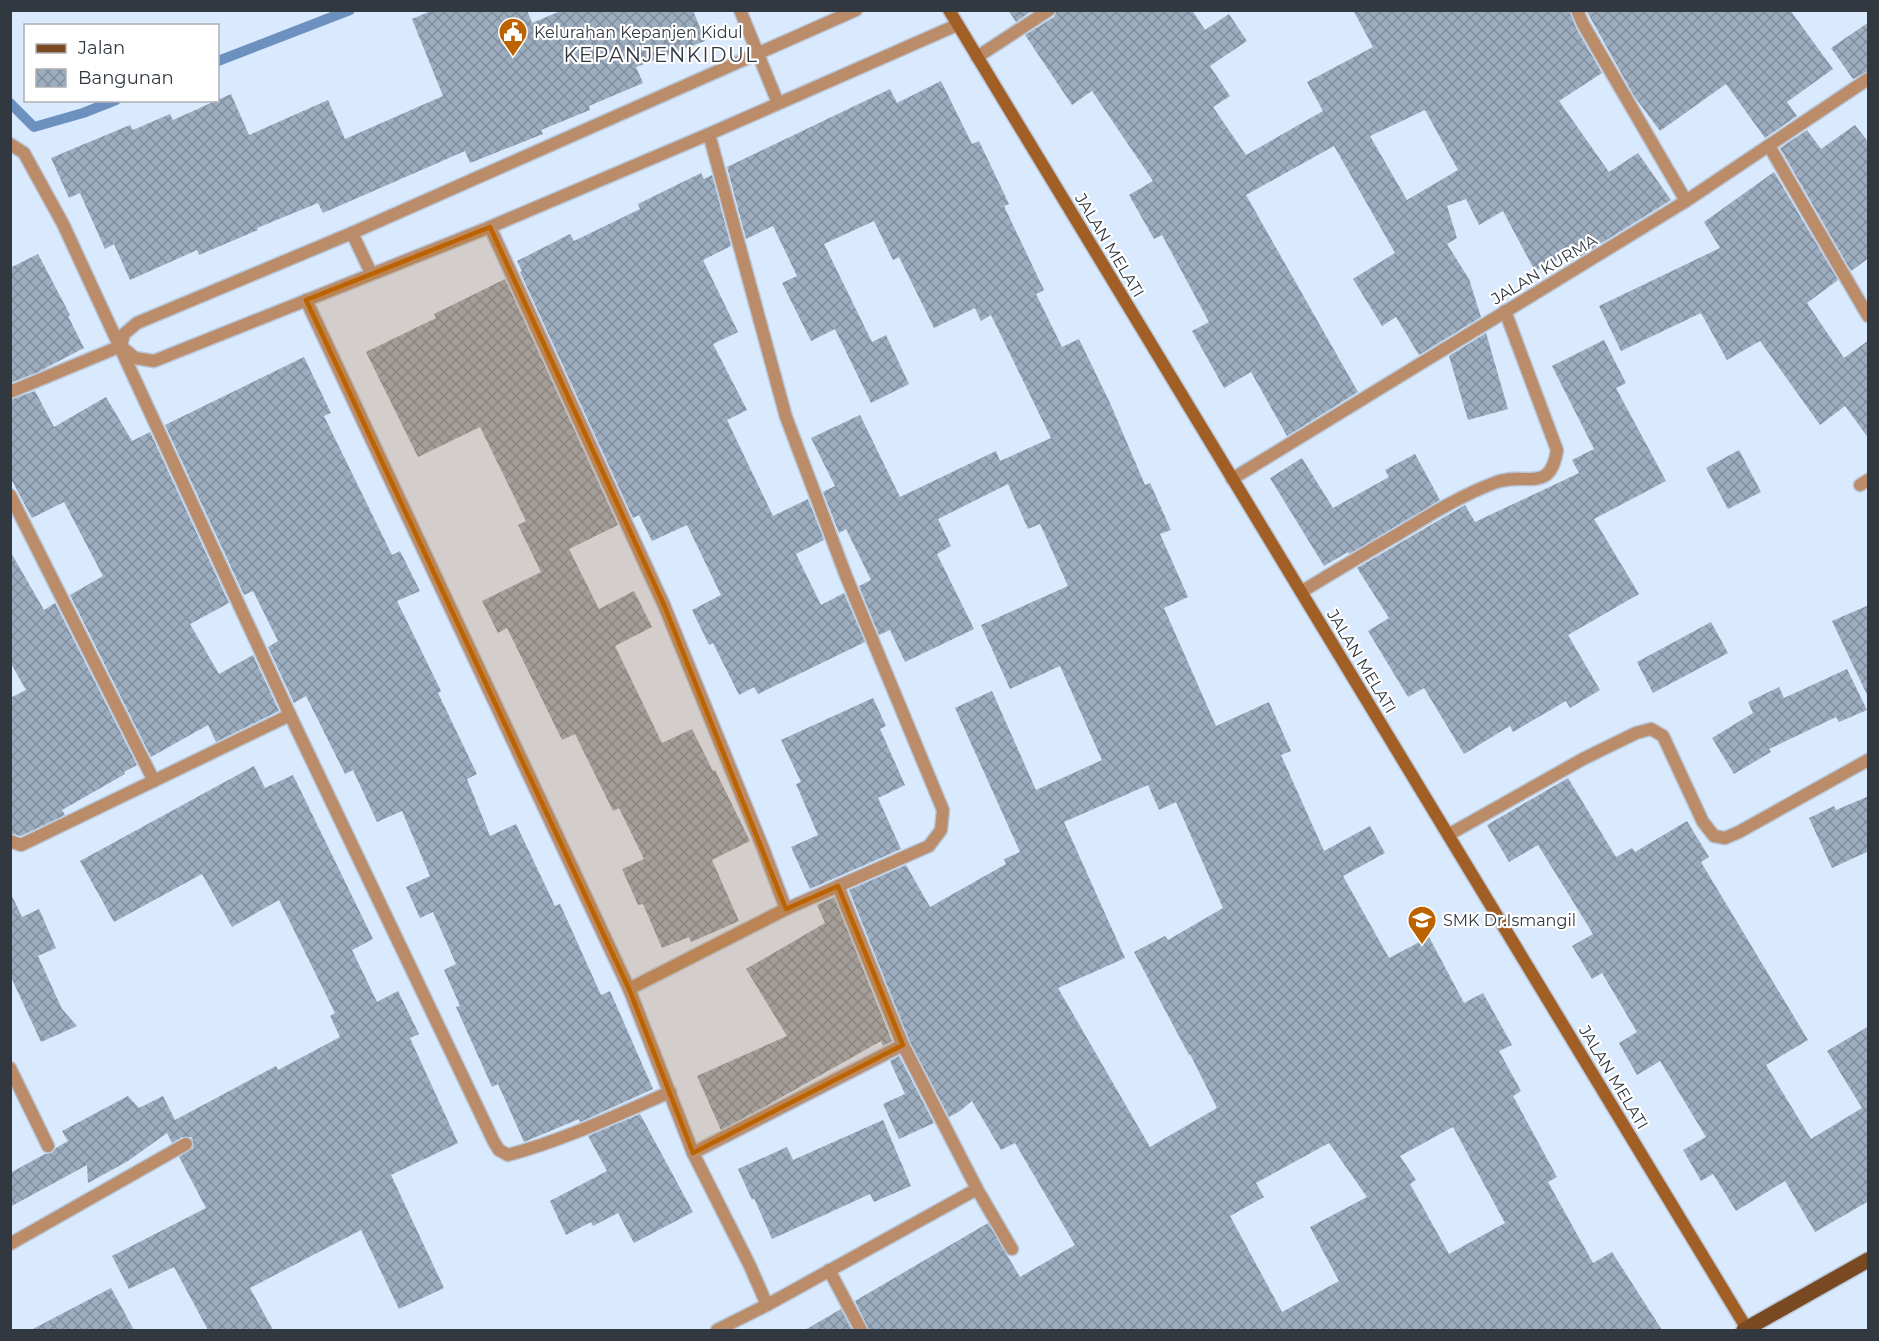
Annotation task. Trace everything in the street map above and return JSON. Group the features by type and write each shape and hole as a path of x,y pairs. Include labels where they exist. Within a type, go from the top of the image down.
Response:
{"main road":[{"name":"JALAN MELATI","path":"949,10 1745,1330"},
{"path":"1745,1330 1869,1260"}],"street":[{"path":"740,10 778,103"},
{"path":"121,346 124,334 137,323 352,233 856,10"},
{"path":"977,57 1049,10"},
{"path":"1577,10 1686,201"},
{"path":"121,346 135,358 154,361 490,227 957,25"},
{"name":"JALAN KURMA","path":"1232,479 1686,201 1869,79"},
{"path":"629,989 786,909 929,846 941,830 943,810 846,576 786,417 709,134"},
{"path":"10,144 24,153 63,224 290,715 499,1150 508,1155 570,1136 670,1092"},
{"path":"1769,146 1869,316"},
{"path":"490,227 664,605 786,909"},
{"path":"352,233 371,273"},
{"path":"306,300 629,989 693,1153 767,1305"},
{"path":"1301,592 1458,498 1497,481 1545,477 1554,466 1557,450 1506,312"},
{"path":"10,392 121,346"},
{"path":"10,495 154,781"},
{"path":"10,841 21,845 290,715"},
{"path":"1448,835 1583,759 1636,733 1651,729 1663,736 1703,822 1714,836 1725,838 1869,760"},
{"path":"838,886 903,1045 977,1189 1012,1249"},
{"path":"693,1153 903,1045"},
{"path":"10,1068 48,1146"},
{"path":"10,1244 186,1144"},
{"path":"717,1330 767,1305 977,1189"},
{"path":"829,1270 861,1330"}],"highlighted area":[{"path":"490,227 664,605 786,909 838,886 903,1045 693,1153 629,989 306,300"}],"building":[{"path":"433,10 527,10 532,23 563,10 693,10 705,41 636,67 643,83 589,106 590,110 541,130 543,134 470,163 465,151 323,213 318,203 199,255 197,250 130,280 114,244 105,249 80,193 69,198 51,158 130,125 133,130 170,114 173,120 213,102 219,102 219,99 231,94 249,135 328,100 345,139 443,96 412,19"},
{"path":"1008,10 1033,10 1016,22"},
{"path":"1057,10 1192,10 1205,30 1229,14 1247,41 1210,66 1230,96 1213,107 1246,155 1323,111 1307,82 1373,47 1353,10 1569,10 1576,28 1602,73 1559,101 1609,172 1638,153 1671,200 1576,259 1573,252 1535,271 1503,211 1479,225 1466,199 1447,206 1457,238 1447,244 1469,279 1481,317 1419,355 1396,317 1382,326 1353,279 1395,253 1334,146 1246,195 1358,392 1287,436 1251,372 1224,388 1192,331 1209,322 1162,235 1154,239 1129,195 1153,181 1092,91 1072,105 1025,35 1054,17","holes":["1425,110 1458,170 1407,200 1370,136"]},
{"path":"1586,10 1790,10 1833,69 1787,102 1797,116 1765,138 1726,84 1660,131 1634,96"},
{"path":"1869,22 1869,71 1853,79 1831,48"},
{"path":"941,81 972,144 979,141 1009,204 1004,206 1044,290 1036,294 1062,347 1079,339 1110,403 1145,485 1150,483 1171,530 1160,534 1188,597 1164,608 1216,726 1269,702 1291,751 1281,755 1324,851 1370,826 1385,853 1343,876 1389,958 1429,937 1464,1003 1483,993 1512,1045 1499,1051 1521,1091 1513,1096 1557,1177 1548,1182 1593,1263 1612,1252 1662,1330 869,1330 855,1301 988,1223 1020,1277 1075,1245 1015,1143 1001,1150 972,1101 949,1117 910,1042 849,890 906,865 930,907 1006,864 1004,859 1020,852 955,708 992,691 1036,790 1102,760 1060,666 1010,689 981,625 1068,586 1040,524 1028,529 1008,484 938,519 951,546 937,554 974,629 905,662 890,630 879,635 859,586 871,580 846,529 839,533 823,492 835,486 811,438 860,415 900,497 996,451 1000,461 1051,438 991,315 981,321 975,308 934,328 899,257 893,260 874,221 824,244 872,342 886,335 909,384 871,403 835,329 811,341 782,283 797,276 773,226 746,239 727,167 890,89 897,103","holes":["1148,785 1159,810 1176,802 1223,908 1168,940 1165,936 1134,952 1217,1108 1150,1147 1058,988 1125,958 1064,822","1453,1127 1505,1223 1449,1254 1410,1184 1416,1180 1400,1156","1329,1143 1367,1197 1310,1227 1339,1281 1282,1312 1230,1216 1264,1197 1256,1183"]},
{"path":"1855,125 1869,143 1869,258 1851,271 1780,148 1807,130 1821,149"},
{"path":"1774,172 1838,280 1807,303 1844,358 1869,340 1869,439 1845,406 1820,425 1760,341 1727,360 1701,313 1621,351 1599,306 1720,248 1704,222"},
{"path":"701,173 704,179 712,175 731,246 703,260 738,332 713,344 747,410 727,420 773,516 808,499 824,540 796,554 821,605 844,593 865,642 758,694 754,687 739,695 713,643 709,645 692,610 721,595 687,525 652,541 639,515 633,518 517,261 570,234 574,241 640,209 638,204"},
{"path":"38,254 70,315 68,316 84,348 38,372 10,383 10,268"},
{"path":"505,279 618,525 569,549 599,609 634,591 652,627 615,646 662,743 692,729 750,841 712,860 739,921 691,942 689,937 662,948 643,904 638,905 622,869 644,859 619,808 613,811 575,734 562,740 507,628 498,633 482,601 541,572 518,525 526,521 480,427 418,457 366,352 436,318 434,314"},
{"path":"1486,333 1508,409 1468,420 1449,356"},
{"path":"1604,340 1626,383 1616,388 1666,481 1594,519 1639,594 1568,635 1600,690 1570,708 1566,701 1513,732 1510,726 1464,754 1424,688 1408,697 1368,631 1389,618 1357,568 1465,505 1475,522 1579,473 1572,460 1594,449 1552,366"},
{"path":"304,357 331,413 324,416 392,555 400,551 420,591 397,601 441,691 438,693 477,774 467,779 490,836 516,824 555,906 560,904 601,995 610,991 653,1089 580,1122 579,1119 524,1142 498,1084 492,1087 456,1007 460,1006 444,970 456,964 433,912 420,918 406,887 430,876 402,811 377,822 353,770 345,774 306,696 294,703 268,647 278,641 253,591 244,595 165,425"},
{"path":"35,391 54,427 106,397 132,441 150,432 229,603 190,624 219,674 253,655 279,711 216,742 208,725 151,757 70,595 103,576 64,502 32,518 10,477 10,400"},
{"path":"1739,450 1761,492 1728,509 1706,468"},
{"path":"1415,454 1440,500 1349,554 1348,552 1324,566 1270,478 1302,458 1333,508 1389,477 1385,470"},
{"path":"10,551 44,610 55,603 137,765 62,810 65,815 21,836 10,833 10,698 26,690 10,662"},
{"path":"1869,605 1869,699 1832,621"},
{"path":"1711,622 1728,653 1653,693 1637,662"},
{"path":"1847,669 1867,710 1839,722 1836,717 1769,749 1771,752 1734,774 1712,738 1753,713 1748,702 1779,687 1784,698"},
{"path":"873,698 886,726 880,729 905,785 878,798 901,849 810,889 791,847 818,835 796,784 801,782 781,740"},
{"path":"254,766 265,788 293,775 373,939 352,950 377,1002 398,991 419,1034 410,1038 458,1143 391,1175 444,1288 399,1309 361,1230 250,1288 273,1330 208,1330 174,1267 129,1289 112,1256 206,1208 179,1157 193,1148 191,1137 182,1137 172,1143 167,1133 128,1161 88,1183 87,1165 10,1207 10,1173 45,1154 52,1153 68,1141 62,1131 128,1096 139,1108 163,1096 175,1120 276,1066 278,1070 340,1037 330,1016 335,1013 279,900 232,927 202,874 114,922 80,861"},
{"path":"1568,778 1616,857 1632,848 1635,852 1687,821 1709,857 1701,862 1808,1040 1766,1065 1811,1139 1862,1108 1827,1051 1869,1026 1869,1201 1815,1232 1785,1181 1736,1211 1713,1174 1701,1181 1683,1150 1706,1137 1660,1061 1637,1075 1619,1043 1637,1032 1602,973 1592,979 1572,946 1593,934 1538,845 1509,862 1487,825"},
{"path":"1869,796 1869,851 1832,868 1809,818 1834,806 1836,810"},
{"path":"10,892 22,917 39,909 56,948 38,956 62,1009 77,1026 41,1042 10,975"},
{"path":"834,897 892,1041 883,1046 881,1041 721,1130 697,1076 787,1036 746,969 825,923 817,905"},
{"path":"899,1056 934,1123 899,1139 883,1104 905,1094 890,1061"},
{"path":"640,1114 693,1212 634,1243 618,1213 593,1226 591,1222 566,1235 550,1201 607,1171 588,1136"},
{"path":"883,1120 911,1186 874,1202 870,1194 772,1239 738,1169 787,1147 793,1160"},
{"path":"111,1288 134,1330 31,1330"},
{"path":"841,1309 852,1330 805,1330"}],"waterway":[{"path":"219,61 350,10"},
{"path":"10,103 34,127 83,113 111,102"}],"place":[{"name":"Kelurahan Kepanjen Kidul","path":"513,58"},
{"name":"SMK Dr.Ismangil","path":"1422,946"}],"district":[{"name":"KEPANJENKIDUL","path":"661,55"}]}
